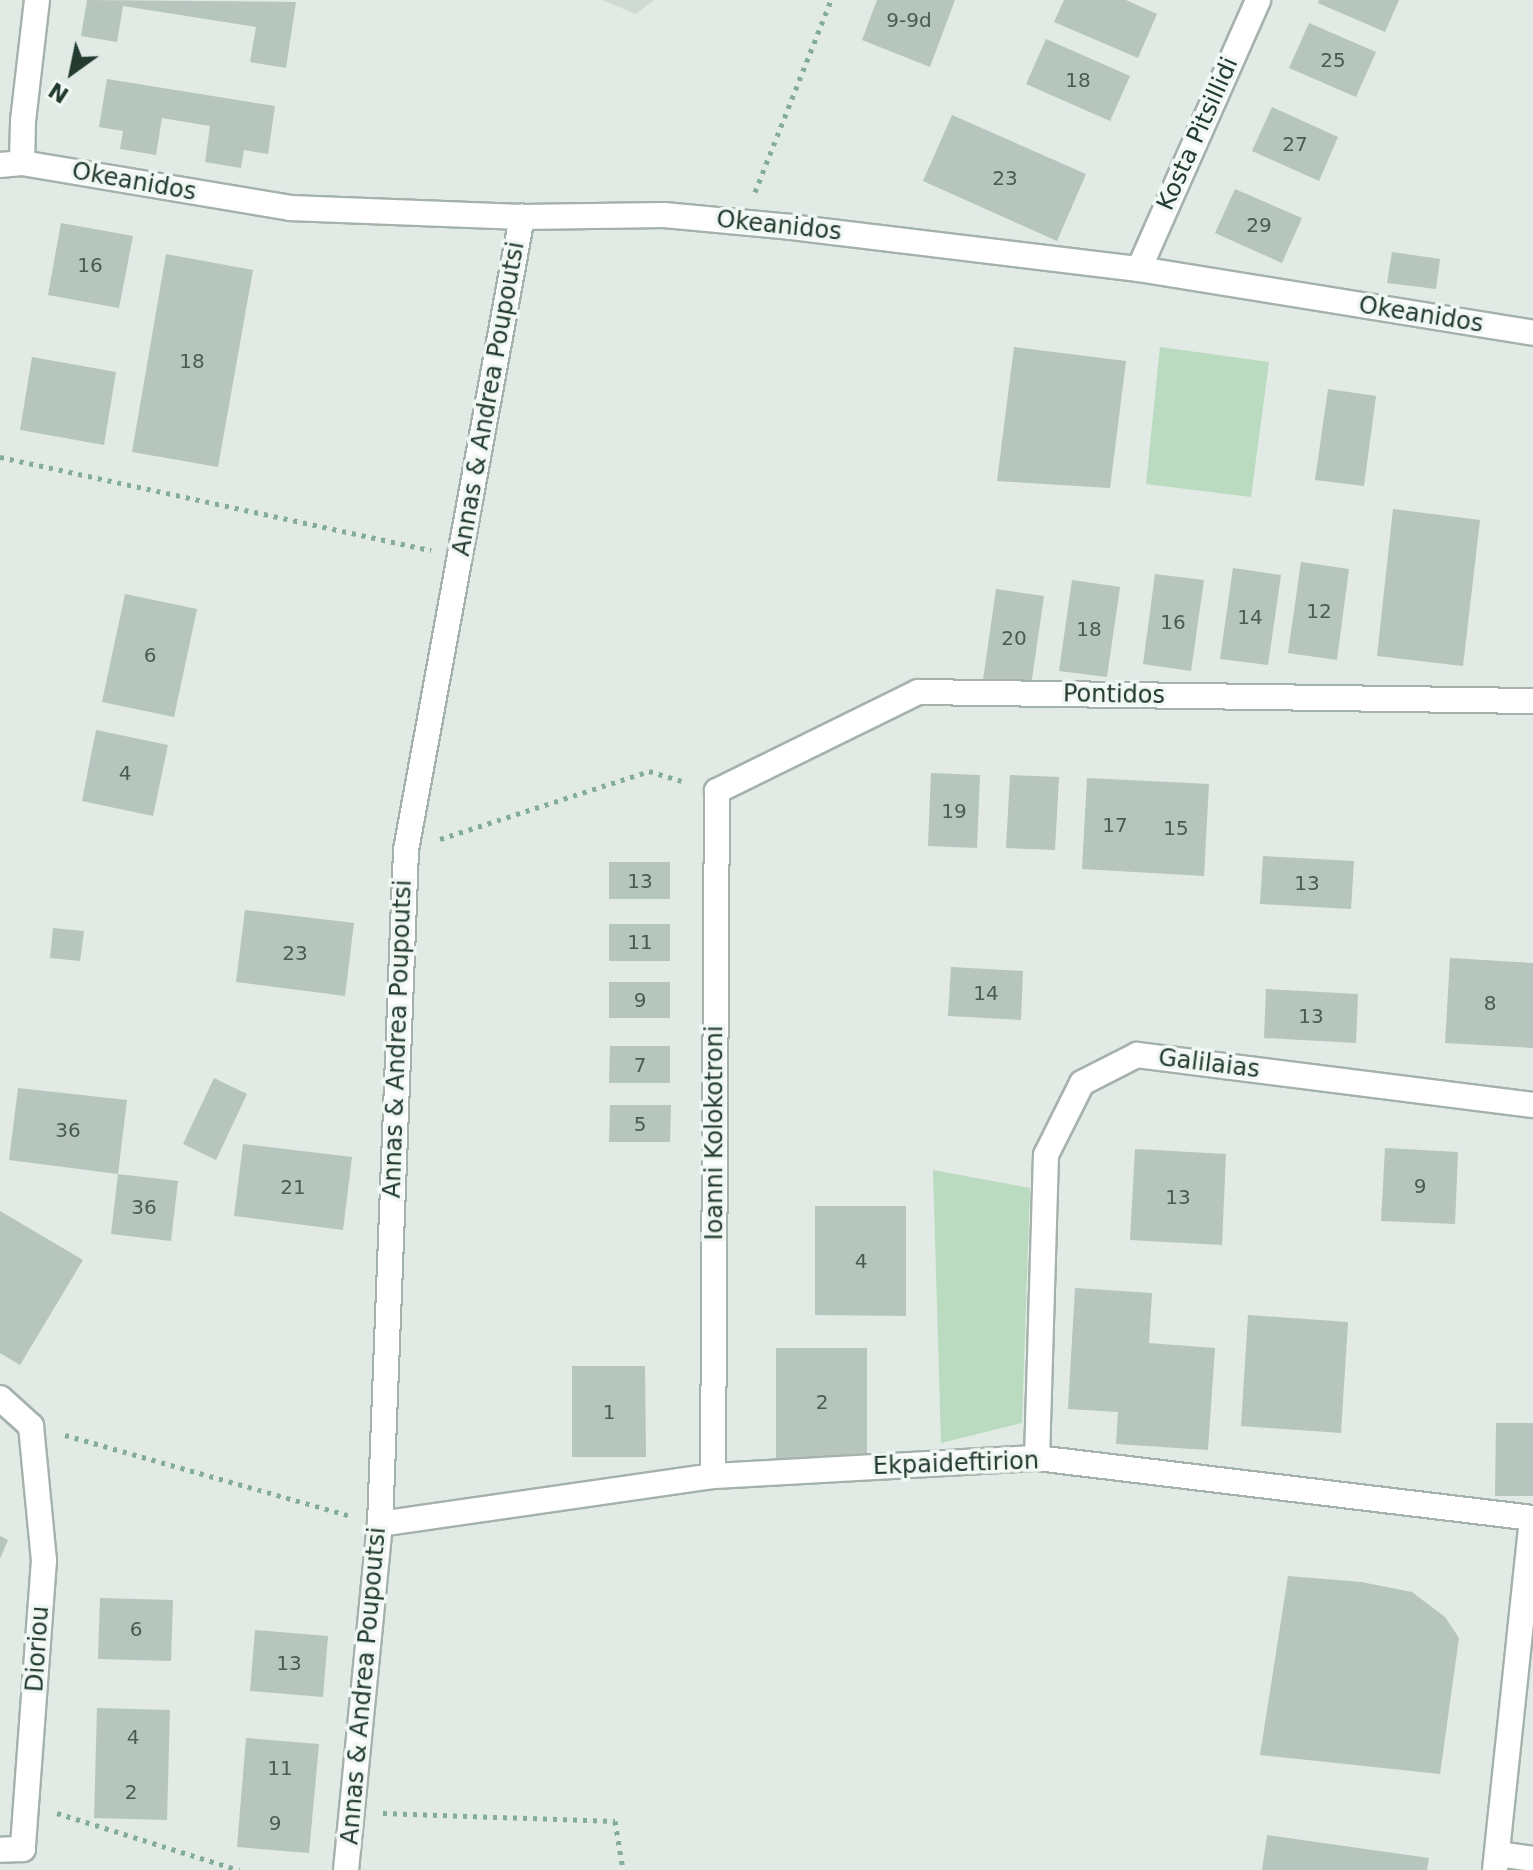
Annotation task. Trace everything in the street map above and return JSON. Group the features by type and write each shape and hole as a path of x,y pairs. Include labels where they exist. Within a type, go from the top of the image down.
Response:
{"street":[{"path":"11,164 23,121 37,0"},
{"name":"Kosta Pitsillidi","path":"1139,269 1258,0"},
{"name":"Okeanidos","path":"11,164 290,208 522,217 664,215 743,222 1139,269 1533,333"},
{"name":"Annas & Andrea Poupoutsi","path":"346,1870 380,1524 406,850 522,217"},
{"name":"Pontidos","path":"717,791 918,692 1533,701"},
{"name":"Ioanni Kolokotroni","path":"713,1476 717,791"},
{"name":"Galilaias","path":"1037,1458 1046,1155 1082,1083 1137,1055 1533,1105"},
{"path":"0,1398 31,1426"},
{"name":"Dioriou","path":"0,1850 23,1849 27,1804 44,1560 31,1426"},
{"name":"Ekpaideftirion","path":"380,1524 713,1476 1037,1458 1533,1518"},
{"path":"1533,1518 1496,1862 1533,1859"}],"path":[{"path":"743,222 831,0"},
{"path":"0,457 459,556"},
{"path":"406,850 649,771 717,791"},
{"path":"31,1426 380,1524"},
{"path":"27,1804 239,1870"},
{"path":"352,1812 615,1821 623,1870"}],"shaded area":[{"path":"602,0 654,0 636,14"}],"green space":[{"path":"1160,347 1269,362 1251,497 1146,484"},
{"path":"933,1170 1030,1188 1022,1423 941,1443"}],"building":[{"path":"87,0 296,2 286,68 250,62 256,27 123,6 117,42 81,36"},
{"path":"877,0 955,0 930,67 862,40"},
{"path":"1064,0 1126,0 1157,14 1138,58 1054,22"},
{"path":"1319,0 1399,0 1385,32 1318,3"},
{"path":"1309,23 1376,52 1356,97 1289,68"},
{"path":"1046,39 1130,76 1110,121 1026,84"},
{"path":"107,79 275,106 268,154 244,150 241,168 205,162 210,126 162,118 156,155 120,149 123,131 99,127"},
{"path":"1272,107 1338,137 1319,181 1252,151"},
{"path":"952,115 1086,174 1057,241 923,181"},
{"path":"1235,189 1302,218 1282,263 1215,233"},
{"path":"61,223 133,236 119,308 48,295"},
{"path":"1392,252 1440,259 1436,289 1387,283"},
{"path":"166,254 253,270 218,467 132,452"},
{"path":"1014,347 1126,361 1110,488 997,481"},
{"path":"32,357 116,372 104,445 20,430"},
{"path":"1328,389 1376,396 1364,486 1315,480"},
{"path":"1393,509 1480,520 1463,666 1377,656"},
{"path":"1301,562 1349,569 1337,660 1288,653"},
{"path":"1233,568 1281,575 1268,665 1220,659"},
{"path":"1155,574 1204,580 1191,671 1143,664"},
{"path":"1072,580 1120,587 1107,677 1059,671"},
{"path":"996,589 1044,596 1031,686 983,680"},
{"path":"125,594 197,609 174,717 102,702"},
{"path":"96,730 168,745 153,816 82,801"},
{"path":"931,773 980,775 977,848 928,846"},
{"path":"1010,775 1059,777 1055,850 1006,848"},
{"path":"1087,778 1209,784 1204,876 1082,869"},
{"path":"1263,856 1354,861 1351,909 1260,904"},
{"path":"609,862 670,862 670,899 609,899"},
{"path":"245,910 354,923 345,996 236,982"},
{"path":"609,924 670,924 670,961 609,961"},
{"path":"53,928 84,931 80,961 50,958"},
{"path":"1450,958 1533,963 1533,1048 1445,1043"},
{"path":"951,967 1023,971 1021,1020 948,1016"},
{"path":"609,982 670,982 670,1018 609,1018"},
{"path":"1266,989 1358,994 1356,1043 1264,1038"},
{"path":"610,1046 670,1046 670,1083 609,1083"},
{"path":"214,1078 247,1094 216,1160 183,1144"},
{"path":"18,1088 127,1100 118,1174 9,1160"},
{"path":"610,1105 671,1105 670,1142 609,1142"},
{"path":"243,1144 352,1157 343,1230 234,1216"},
{"path":"1385,1148 1458,1152 1455,1224 1381,1221"},
{"path":"1135,1149 1226,1154 1222,1245 1130,1240"},
{"path":"118,1174 178,1181 171,1241 111,1234"},
{"path":"815,1206 906,1206 906,1316 815,1315"},
{"path":"0,1211 83,1260 20,1365 0,1353"},
{"path":"1075,1288 1152,1293 1149,1343 1215,1348 1208,1450 1116,1444 1118,1412 1068,1409"},
{"path":"1248,1315 1348,1322 1341,1433 1241,1426"},
{"path":"776,1348 867,1348 867,1457 776,1458"},
{"path":"572,1366 645,1366 646,1457 572,1457"},
{"path":"1496,1423 1533,1423 1533,1496 1495,1496"},
{"path":"0,1536 8,1540 0,1559"},
{"path":"1288,1576 1361,1582 1412,1592 1445,1617 1459,1638 1440,1774 1260,1755"},
{"path":"100,1598 173,1600 171,1661 98,1659"},
{"path":"255,1630 328,1636 323,1697 250,1691"},
{"path":"97,1708 170,1710 167,1820 94,1818"},
{"path":"246,1738 319,1744 309,1853 237,1847"},
{"path":"1267,1835 1429,1858 1427,1870 1262,1870"}]}
